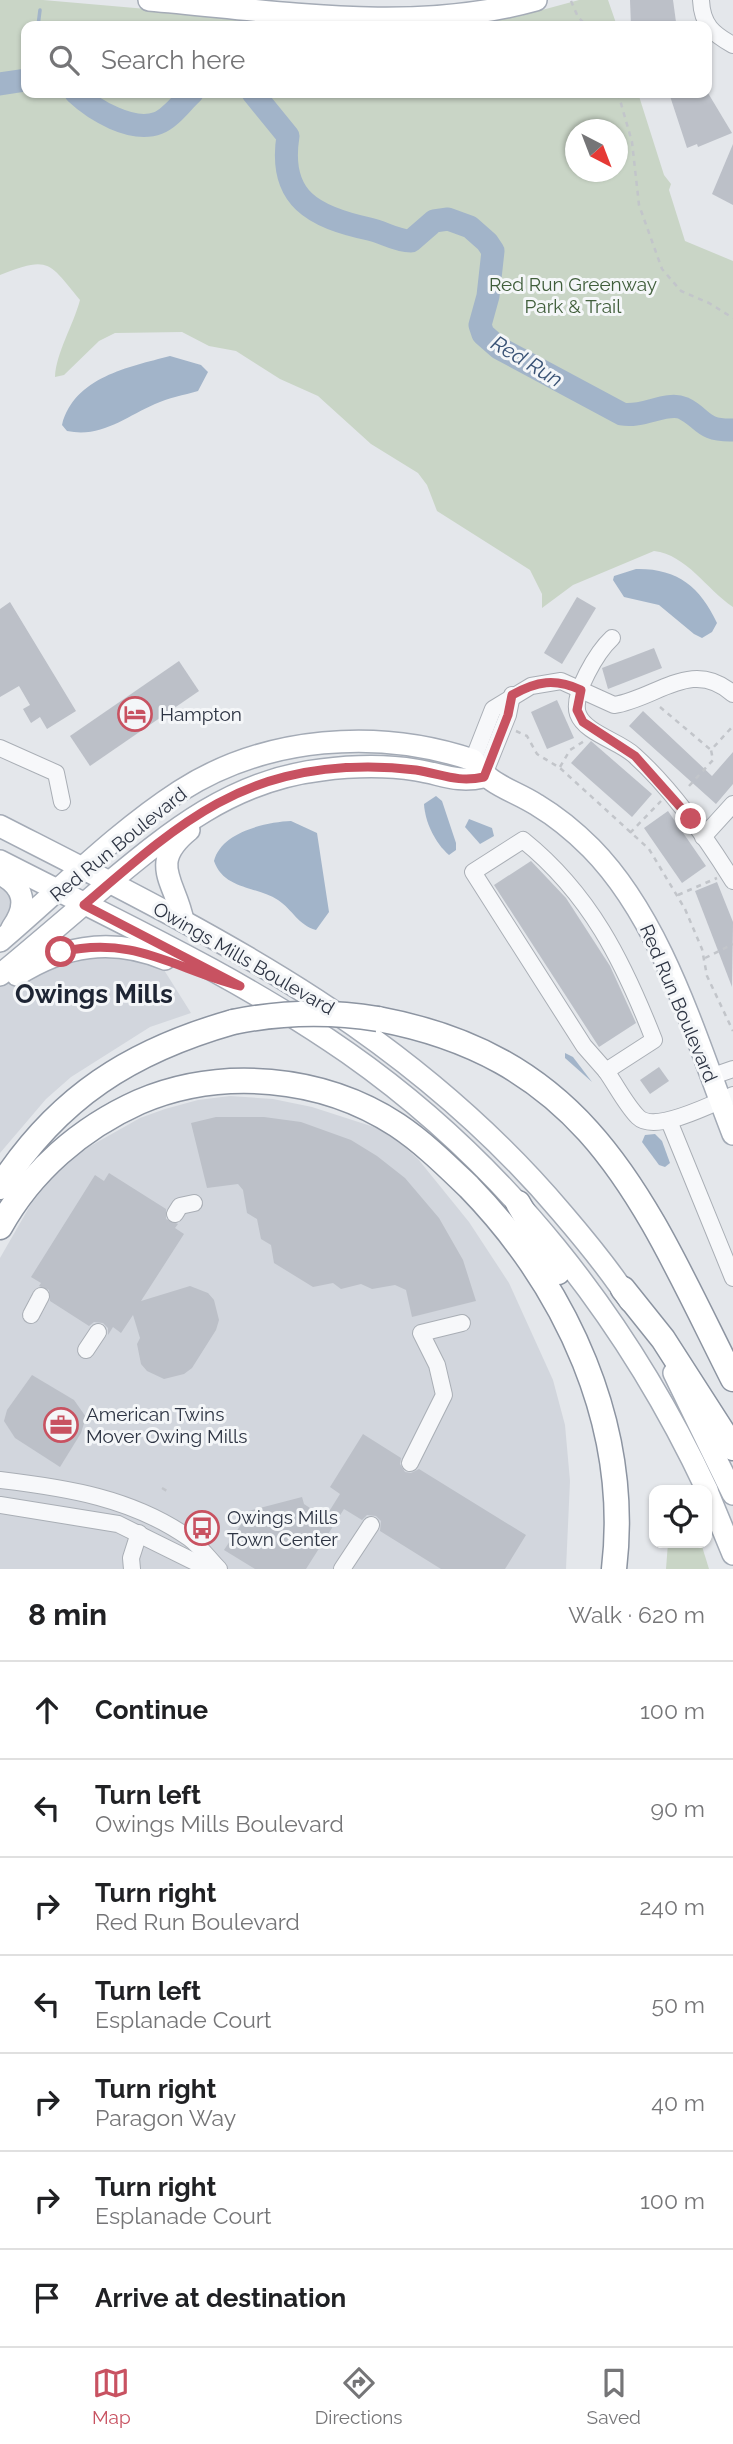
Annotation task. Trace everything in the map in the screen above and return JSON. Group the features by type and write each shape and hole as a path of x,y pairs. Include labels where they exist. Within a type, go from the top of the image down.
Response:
{"highway":[{"path":"0,1188 38,1136 94,1084 157,1047 233,1022 293,1013 378,1019 423,1029 500,1061 537,1085 584,1125 617,1162 641,1199 733,1379"},
{"path":"0,1227 32,1181 64,1149 103,1120 162,1093 220,1082 281,1083 342,1098 377,1114 426,1147 481,1200 519,1243 554,1296 579,1346 603,1421 615,1503 614,1569"},
{"path":"518,1203 571,1295 606,1381 619,1436 626,1486 623,1569"},
{"path":"623,1290 663,1339 733,1448"}],"main road":[{"path":"149,0 388,18 481,12 536,0"},
{"name":"Red Run Boulevard","path":"2,940 180,791 219,771 258,756 303,746 370,741 419,746 478,769 527,798 564,824 600,858 623,885 654,939 710,1077 726,1098 733,1134"},
{"name":"Red Run Boulevard","path":"0,975 181,824 239,791 294,774 349,767 403,769 463,781 478,769"},
{"path":"183,921 180,902 168,881 168,855 182,835 239,791"},
{"name":"Owings Mills Boulevard","path":"0,826 183,921 302,988 379,1041 484,1130 537,1185 623,1290 660,1348 733,1494"},
{"name":"Owings Mills Boulevard","path":"0,861 240,986 308,1027 377,1074 455,1140 518,1203 579,1277 620,1334 671,1419 704,1485"},
{"path":"0,874 15,883 23,901 20,916 2,940"},
{"path":"0,985 61,952 101,945 141,950 201,976 240,986"},
{"name":"Owings Mills Boulevard","path":"712,1502 733,1554"}],"street":[{"path":"701,0 706,21"},
{"path":"712,32 733,45"},
{"path":"612,638 595,658 581,690 577,710 583,722 635,756 680,804 728,878"},
{"path":"478,769 508,715 512,695 551,681 581,690 614,705 670,683 695,678 719,684 733,694"},
{"path":"0,748 56,774 62,802"},
{"path":"703,837 733,804"},
{"path":"606,1071 654,1040 627,971 576,890 523,840 474,872 583,1046 606,1071 638,1117 648,1122 669,1121 726,1098"},
{"path":"710,1077 733,1069"},
{"path":"669,1121 733,1278"},
{"path":"175,1214 180,1206 194,1203"},
{"path":"31,1315 41,1296"},
{"path":"410,1463 444,1395 437,1365 421,1333 462,1323"},
{"path":"86,1350 98,1332"},
{"path":"0,1480 64,1488 115,1500 190,1539 219,1569"},
{"path":"0,1505 118,1524 209,1569"},
{"path":"342,1569 371,1525"},
{"path":"132,1569 131,1558 139,1533"}],"path":[{"path":"571,1 582,21"},
{"path":"619,98 632,142 639,205 662,269 681,291 709,303 733,318"},
{"path":"660,707 711,750 713,760 689,786"},
{"path":"711,750 733,726"},
{"path":"510,729 525,734 537,754 560,768 649,849 677,896 704,958 707,976 733,1031"},
{"path":"560,768 570,750 590,734"},
{"path":"630,833 665,796"},
{"path":"677,896 728,878"},
{"path":"704,958 733,944"},
{"path":"208,1408 216,1414"},
{"path":"193,1437 198,1440"},
{"path":"162,1488 167,1491"}],"shaded area":[{"path":"0,878 8,885 15,907 0,931"},
{"path":"88,953 159,962 191,1013 150,1027 71,1077 46,1099 0,1153 0,966"},
{"path":"230,1096 273,1099 312,1107 377,1128 399,1142 418,1159 469,1222 509,1283 553,1380 565,1425 570,1481 566,1569 0,1569 0,1258 31,1204 54,1175 78,1153 140,1118 198,1100"}],"green space":[{"name":"Red Run Greenway Park & Trail","path":"0,0 43,0 284,21 21,21 21,98 640,98 664,175 671,184 669,190 685,241 733,261 733,607 686,566 666,554 654,551 573,585 542,608 542,594 530,570 437,511 427,485 418,473 371,444 318,396 280,379 236,351 209,346 182,332 115,333 99,341 64,375 55,377 58,358 80,300 54,270 38,264 0,275"},
{"path":"579,0 608,0 615,21 484,21 520,16"},
{"path":"668,1548 703,1548 709,1569 666,1569"}],"water":[{"path":"170,356 201,365 208,372 198,391 160,402 113,425 91,432 67,431 62,425 68,409 91,385 121,370"},
{"path":"636,569 675,576 694,589 717,623 712,632 702,638 659,605 624,597 613,580 614,576"},
{"path":"436,796 442,801 456,843 456,850 449,855 435,838 425,811 424,804"},
{"path":"469,819 492,828 494,836 480,844 465,827"},
{"path":"291,821 317,833 329,912 316,930 305,925 270,895 225,877 214,861 218,851 235,836 257,826"},
{"path":"565,1053 573,1057 592,1082 565,1058"},
{"path":"655,1134 662,1141 670,1163 665,1167 659,1165 642,1142 645,1135"}],"building":[{"path":"630,0 673,0 676,21 631,21"},
{"path":"671,98 711,98 732,133 698,147 697,144 687,148"},
{"path":"733,144 733,205 712,194"},
{"path":"577,597 596,608 562,664 544,653"},
{"path":"10,602 76,711 47,729 40,717 31,723 23,709 30,705 19,686 0,697 0,609"},
{"path":"654,648 662,668 608,689 602,668"},
{"name":"Hampton","path":"179,661 199,691 90,766 70,736"},
{"path":"557,700 574,738 547,749 531,712"},
{"path":"643,711 712,776 733,752 733,784 716,804 629,726"},
{"path":"591,741 652,794 632,817 571,763"},
{"path":"668,811 706,866 682,883 644,828"},
{"path":"531,861 566,898 610,966 636,1023 599,1047 494,885"},
{"path":"717,882 733,922 732,987 695,891"},
{"path":"659,1067 669,1081 650,1094 640,1080"},
{"path":"216,1117 264,1117 301,1122 351,1140 377,1156 405,1178 439,1218 463,1260 476,1301 412,1317 406,1290 395,1285 372,1289 361,1284 341,1289 333,1283 313,1287 274,1263 271,1245 261,1239 257,1219 247,1213 243,1190 238,1184 207,1188 191,1123"},
{"path":"109,1173 166,1209 166,1219 178,1224 175,1228 184,1234 141,1301 190,1286 208,1293 214,1300 219,1320 216,1330 192,1368 184,1374 164,1379 147,1371 141,1364 137,1344 140,1338 133,1315 121,1333 113,1327 108,1335 108,1328 103,1323 94,1322 89,1326 50,1301 49,1290 39,1286 41,1283 31,1277 95,1175 104,1181"},
{"path":"32,1375 74,1400 86,1417 81,1433 60,1467 15,1438 4,1421 7,1410"},
{"path":"363,1434 401,1458 400,1464 405,1472 411,1473 419,1469 526,1535 505,1569 441,1569 380,1531 381,1521 376,1516 367,1515 362,1520 344,1509 306,1569 255,1569 224,1550 244,1520 241,1513 302,1497 304,1504 325,1518 340,1494 330,1487"}],"waterway":[{"path":"39,21 40,10"},
{"name":"Red Run","path":"0,84 21,81"},
{"name":"Red Run","path":"83,98 103,113 137,125 158,123 187,98"},
{"name":"Red Run","path":"257,98 288,136 286,158 295,190 304,202 317,211 349,224 411,241 434,221 448,219 470,227 487,242 493,251 488,296 480,325 483,334 499,348 622,414 638,414 677,406 709,426 733,430"}],"place":[{"name":"Hampton","path":"135,714"},
{"name":"American Twins Mover Owing Mills","path":"61,1425"},
{"name":"Owings Mills Town Center","path":"202,1528"}],"district":[{"name":"Owings Mills","path":"94,994"}],"route":[{"path":"61,952 101,945 141,950 201,976 240,986 84,905 181,824 220,800 268,781 294,774 349,767 403,769 463,781 484,777 508,715 512,695 542,682 561,681 581,690 577,710 583,722 616,741 635,756 670,792 691,819"}]}
